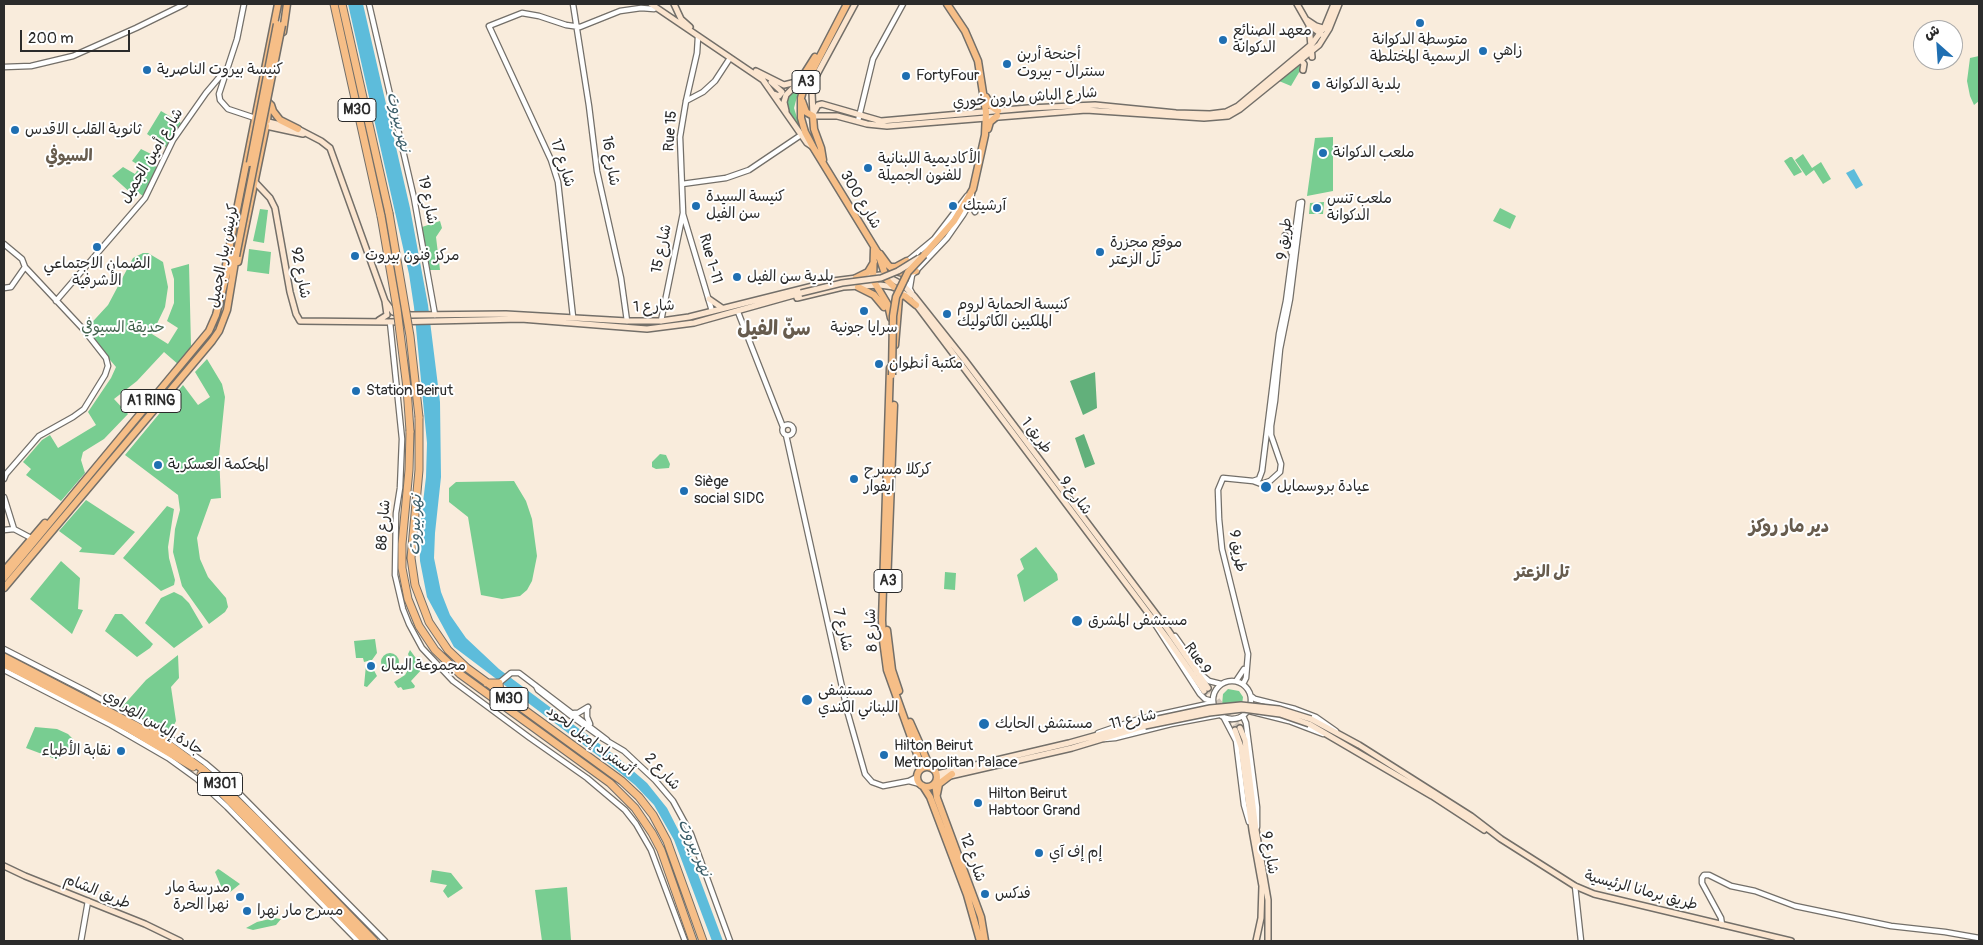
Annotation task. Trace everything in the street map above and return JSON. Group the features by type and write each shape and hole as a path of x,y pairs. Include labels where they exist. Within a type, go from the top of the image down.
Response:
{"highway":[{"name":"كرنيش بيار الجميل","path":"279,4 279,25"},
{"path":"229,282 227,256 279,4"},
{"name":"كرنيش بيار الجميل","path":"4,588 212,341 224,320 234,255 279,25 286,4"},
{"path":"229,282 240,256 285,22 286,4"},
{"name":"أتستراد إميل لحود","path":"334,4 381,216 397,308 407,388 410,431 402,568 408,599 419,626 436,650 456,670 610,783 635,808 661,850 693,941"},
{"name":"أتستراد إميل لحود","path":"342,4 389,213 410,336 419,417 419,470 412,542 412,567 415,585 429,622 448,650 467,668 622,781 645,805 661,828 670,847 704,941"},
{"name":"A3","path":"894,387 892,375 893,316 896,299 906,274 967,207 986,135 984,94 978,61 971,40 947,4"},
{"name":"A3","path":"823,164 802,122 801,98 804,87 847,5"},
{"path":"803,76 827,43"},
{"path":"984,94 998,114 990,122 986,135"},
{"path":"801,98 806,112 813,115 814,129 821,148 823,164"},
{"path":"270,100 276,116 283,122 298,129"},
{"path":"251,136 258,126 266,124"},
{"name":"شارع 300","path":"823,164 876,251"},
{"path":"243,172 255,182"},
{"path":"241,191 248,188 253,191"},
{"path":"876,251 895,271 903,273 916,271"},
{"path":"876,251 886,276 894,287"},
{"name":"A3","path":"876,251 871,277 876,286"},
{"path":"856,278 868,272 875,261"},
{"path":"890,267 896,267 907,261"},
{"name":"كرنيش بيار الجميل","path":"4,578 209,331 229,282"},
{"name":"شارع 8","path":"876,286 893,312 882,620 883,640 888,670 922,768"},
{"path":"858,287 874,295 893,312"},
{"path":"894,387 893,312 898,299 902,296 906,296 916,305"},
{"name":"شارع 8","path":"894,387 886,619 887,641 895,678 909,719 930,767"},
{"path":"4,570 31,538 59,510"},
{"path":"4,593 52,534 67,512"},
{"name":"M301","path":"4,657 30,675"},
{"name":"M301","path":"4,664 30,675"},
{"name":"جادة إلياس الهراوي","path":"30,675 178,751 201,768 256,818 374,941"},
{"path":"487,683 499,682 500,693"},
{"path":"133,727 157,751"},
{"path":"133,727 166,736"},
{"name":"جادة إلياس الهراوي","path":"133,727 182,760 219,790 366,941"},
{"path":"930,767 936,779 928,787 921,785 917,776 922,768 930,767"},
{"path":"937,798 939,784 952,774"},
{"name":"شارع 12","path":"936,779 937,798 981,917 985,941"},
{"name":"شارع 12","path":"921,785 930,797 967,895 980,941"},
{"path":"232,786 236,794 256,818"},
{"path":"207,788 215,791 237,812 245,816"}],"main road":[{"path":"674,4 683,24 698,37 763,80 801,135 813,147"},
{"path":"813,115 812,92 814,80 856,4"},
{"path":"1296,4 1309,25 1312,57"},
{"path":"813,115 842,116 886,126 986,114 1086,110 1182,117 1222,117 1240,110 1319,45 1326,36 1324,30 1334,4"},
{"path":"1324,30 1339,4"},
{"path":"656,6 763,76 780,89 782,94 777,96 771,92"},
{"path":"1305,18 1324,30"},
{"path":"1309,25 1324,30"},
{"name":"شارع الباش مارون خوري","path":"998,114 1028,108 1095,105 1176,113 1210,114 1226,112 1238,106 1312,44 1324,30"},
{"path":"1300,59 1304,64 1303,70"},
{"path":"763,76 784,85 796,82 803,76"},
{"path":"791,121 785,108 785,98 803,76"},
{"path":"813,115 818,105 824,105 858,119"},
{"path":"255,118 266,124 306,134"},
{"path":"266,124 298,129 330,148 386,301 388,313 385,317 371,321"},
{"name":"شارع 92","path":"255,182 265,192 275,208 290,292 300,321 390,322 433,316"},
{"path":"253,191 265,192"},
{"name":"شارع 1","path":"433,316 521,319 638,328 670,326 694,323 842,283 881,278 898,271 924,255"},
{"name":"شارع 1","path":"433,316 506,314 627,321 661,321 689,318 810,286 856,278 886,276"},
{"name":"طريق 1","path":"886,276 898,282 914,296 964,359 1154,615"},
{"path":"843,287 871,284 871,277"},
{"name":"شارع 1","path":"779,300 843,287 885,285 894,287"},
{"name":"شارع 9","path":"894,287 906,294 916,305 1154,615"},
{"path":"708,299 723,308"},
{"path":"386,301 393,312 411,318"},
{"path":"670,326 706,318 712,312"},
{"name":"Rue 9","path":"1154,615 1206,689"},
{"path":"1100,739 1145,724 1210,708 1240,705 1279,709 1341,735 1471,816 1496,836"},
{"path":"1310,722 1496,836"},
{"name":"شارع 11","path":"936,779 1092,736 1145,724"},
{"name":"شارع 9","path":"1254,830 1245,740 1238,729 1263,896 1262,918 1256,941"},
{"name":"شارع 11","path":"936,779 1072,748 1100,739"},
{"path":"1254,830 1268,900 1268,941"},
{"name":"طريق برمانا الرئيسية","path":"1496,836 1575,886 1594,894 1792,941"},
{"name":"طريق الشام","path":"4,866 145,924 180,941"}],"street":[{"path":"4,67 31,66 73,56 185,4"},
{"path":"244,4 237,39 219,94 220,100 228,109 255,118"},
{"name":"شارع 19","path":"369,4 414,198 433,316"},
{"name":"شارع 16","path":"574,4 597,171 621,278 627,321"},
{"path":"858,119 873,60 903,4"},
{"path":"576,27 586,25 620,11 656,6"},
{"name":"شارع 17","path":"573,317 558,182 551,160 489,26 522,13 576,27"},
{"name":"Rue 15","path":"683,213 680,137 697,53 698,37"},
{"path":"686,101 703,92 715,81 730,58"},
{"name":"شارع أمين الجميل","path":"56,301 145,198 173,140 206,93 228,67"},
{"path":"682,184 726,178 749,170 801,135"},
{"path":"914,296 903,273 903,268 907,261 921,252 934,239 960,203 973,189"},
{"name":"9 طريق","path":"1223,478 1253,481 1261,484 1267,483 1277,476 1281,469 1271,436 1271,426 1280,349 1290,299 1302,202 1298,203 1262,471 1260,478 1253,481"},
{"path":"967,207 975,212 967,207"},
{"path":"910,288 911,277 947,238 967,207"},
{"name":"Rue 1-11","path":"683,213 712,312"},
{"name":"شارع 15","path":"661,321 683,213"},
{"path":"681,224 687,223"},
{"path":"1285,235 1289,241 1292,256"},
{"path":"4,244 22,260 24,267 84,330 106,358 108,366 105,375 84,409 39,436 6,474 4,479"},
{"path":"4,288 11,287 24,267"},
{"path":"738,312 779,415 783,431 788,435"},
{"name":"شارع 88","path":"390,322 402,439 402,465 395,533 395,575 397,590 409,624 422,648 447,675 478,701 587,778 625,810 636,824 651,850 685,941"},
{"path":"779,415 790,425"},
{"path":"783,427 790,425"},
{"name":"شارع 7","path":"790,425 793,429 788,435 789,443 848,714 866,774 872,782 884,786 909,781"},
{"name":"طريق 9","path":"1223,478 1219,485 1218,497 1220,532 1225,564 1248,654 1246,678 1243,684"},
{"path":"4,497 14,529"},
{"path":"4,530 14,529 31,538"},
{"name":"شارع 9","path":"1154,615 1170,628 1203,676 1209,681 1221,684"},
{"name":"شارع 9","path":"1154,615 1156,630 1200,694 1212,702"},
{"name":"طريق 9","path":"1236,681 1244,671 1245,652 1242,628"},
{"name":"جادة إلياس الهراوي","path":"4,650 116,707 166,736 205,763 232,786 385,941"},
{"name":"جادة إلياس الهراوي","path":"4,670 157,751 197,780 358,941"},
{"name":"شارع 2","path":"499,682 509,674 519,673 608,741"},
{"path":"1254,830 1244,805 1236,741 1212,702 1216,688 1227,681 1236,681 1243,684 1255,700 1295,709 1316,717 1341,735"},
{"name":"شارع 2","path":"536,686 539,691 571,716 624,751 640,765 673,801 691,834 730,941"},
{"path":"1222,717 1237,719 1243,716 1248,711 1251,696"},
{"name":"شارع 11","path":"1092,736 1111,727 1139,719 1212,702"},
{"path":"573,713 578,713 588,708 588,720 592,727"},
{"path":"1248,711 1289,720 1349,746"},
{"path":"1243,716 1246,723 1257,807 1254,830"},
{"name":"شارع 11","path":"1100,739 1115,738 1171,724 1222,717"},
{"path":"909,781 917,776"},
{"path":"909,781 921,785"},
{"path":"1722,925 1721,918 1702,883 1704,875 1709,875 1731,886 1755,891 1795,906 1891,926 1979,938"},
{"path":"1575,886 1581,941"},
{"path":"81,941 88,901"}],"green space":[{"path":"1979,56 1979,101 1974,105 1967,81 1970,58"},
{"path":"1300,64 1301,69 1291,86 1279,81 1296,66"},
{"path":"800,85 794,108 802,134 786,105 787,98"},
{"path":"161,111 181,123 166,147 147,134"},
{"name":"ملعب الدكوانة","path":"1333,137 1333,191 1307,196 1315,138"},
{"path":"141,149 151,154 146,162 157,167 143,196 136,191 133,195 112,176 123,167 135,174 140,166 132,161"},
{"path":"1803,154 1812,168 1821,162 1831,179 1823,184 1814,170 1806,176 1795,160"},
{"path":"1792,157 1802,172 1794,176 1784,161"},
{"name":"ملعب تنس الدكوانة","path":"1324,202 1323,214 1309,214 1310,203"},
{"path":"1500,208 1516,216 1510,229 1493,221"},
{"path":"260,209 268,210 264,243 253,241"},
{"path":"440,221 442,228 436,237 440,270 430,270 422,227"},
{"path":"249,249 271,252 269,274 247,271"},
{"name":"حديقة السيوفي","path":"143,253 148,253 163,262 168,287 165,307 152,334 168,344 178,328 167,321 174,303 174,279 171,269 189,264 191,346 179,365 164,352 137,381 114,399 128,414 104,439 83,452 81,460 85,473 61,501 26,475 31,469 23,462 42,440 50,435 58,448 96,425 88,412 111,378 116,367 85,330 108,305 133,258"},
{"path":"207,359 222,384 225,397 219,456 221,498 211,499 197,538 200,559 208,577 226,598 228,607 225,612 209,624 182,586 173,552 175,529 180,510 178,495 125,455 183,385 198,405 210,397 195,372"},
{"path":"1095,372 1097,408 1083,415 1070,381"},
{"path":"1084,434 1095,464 1085,468 1075,438"},
{"path":"660,454 666,455 670,464 669,468 656,469 652,467 652,462"},
{"path":"514,481 526,501 532,519 537,556 532,581 527,590 520,596 502,599 481,595 468,517 449,502 449,488 456,482"},
{"path":"86,500 135,532 114,555 79,552 82,548 59,531"},
{"path":"167,506 174,509 168,547 175,580 174,585 161,591 123,558"},
{"path":"1036,547 1057,574 1058,580 1024,602 1017,575 1024,569 1020,559"},
{"path":"61,561 80,578 78,609 83,610 72,634 30,599"},
{"path":"945,572 956,573 955,590 944,589"},
{"path":"174,592 182,596 189,603 203,627 174,648 145,623 161,598"},
{"path":"115,614 122,614 153,644 150,648 137,657 105,631"},
{"path":"375,639 377,653 372,660 364,662 363,658 356,658 354,641"},
{"path":"410,650 423,668 411,681 415,686 414,688 403,690 401,687 398,688 394,682 405,675 409,668 410,659 408,654"},
{"path":"390,653 396,656 399,662 396,668 390,671 384,668 381,662 384,656"},
{"path":"178,655 179,678 171,687 176,721 169,735 122,707 146,680"},
{"path":"366,665 371,665 377,676 367,687 364,686"},
{"path":"1228,689 1239,691 1243,697 1242,705 1222,705 1223,694"},
{"path":"35,727 57,729 68,734 73,739 70,748 62,750 58,760 26,748"},
{"path":"218,869 240,884 229,893 221,886 215,872"},
{"path":"432,870 451,873 463,888 448,898 443,891 447,885 430,882"},
{"path":"567,887 571,940 542,941 535,890"},
{"path":"274,918 281,919 276,925 253,930 246,928 257,922"}],"water":[{"path":"348,4 363,4 410,208 428,305 440,402 441,477 434,558 441,592 450,615 466,638 499,669 617,757 647,783 667,808 690,853 723,941 712,941 674,840 654,805 635,785 609,764 454,647 427,597 420,561 419,537 426,477 427,443 414,307 409,274"},
{"path":"1854,169 1863,185 1856,189 1846,173"}],"tunnel":[{"path":"1208,688 1240,728"},
{"path":"1204,691 1235,730"}],"place":[{"name":"متوسطة الدكوانة الرسمية المختلطة","path":"1420,23"},
{"name":"معهد الصنائع الدكوانة","path":"1223,40"},
{"name":"زاهي","path":"1483,51"},
{"name":"أجنحة أربن سنترال - بيروت","path":"1007,64"},
{"name":"كنيسة بيروت الناصرية","path":"147,70"},
{"name":"FortyFour","path":"906,76"},
{"name":"بلدية الدكوانة","path":"1316,85"},
{"name":"ثانوية القلب الاقدس","path":"15,130"},
{"name":"ملعب الدكوانة","path":"1323,153"},
{"name":"الأكاديمية اللبنانية للفنون الجميلة","path":"868,168"},
{"name":"كنيسة السيدة سن الفيل","path":"696,206"},
{"name":"آرشيتك","path":"953,206"},
{"name":"ملعب تنس الدكوانة","path":"1317,208"},
{"name":"الضمان الاجتماعي الأشرفية","path":"97,247"},
{"name":"موقع مجزرة تل الزعتر","path":"1100,252"},
{"name":"مركز فنون بيروت","path":"355,256"},
{"name":"بلدية سن الفيل","path":"737,277"},
{"name":"سرايا جونية","path":"864,311"},
{"name":"كنيسة الحماية لروم الملكيين الكاثوليك","path":"947,314"},
{"name":"مكتبة أنطوان","path":"879,364"},
{"name":"Station Beirut","path":"356,391"},
{"name":"المحكمة العسكرية","path":"158,465"},
{"name":"كركلا مسرح ايفوار","path":"854,479"},
{"name":"عيادة بروسمايل","path":"1266,487"},
{"name":"Siège social SIDC","path":"684,491"},
{"name":"مستشفى المشرق","path":"1077,621"},
{"name":"مجموعة البيال","path":"371,666"},
{"name":"مستشفى اللبناني الكندي","path":"807,700"},
{"name":"مستشفى الحايك","path":"984,724"},
{"name":"نقابة الأطباء","path":"121,751"},
{"name":"Hilton Beirut Metropolitan Palace","path":"884,755"},
{"name":"Hilton Beirut Habtoor Grand","path":"978,803"},
{"name":"إم إف آي","path":"1039,853"},
{"name":"فدكس","path":"985,894"},
{"name":"مدرسة مار نهرا الحرة","path":"240,897"},
{"name":"مسرح مار نهرا","path":"247,911"}],"district":[{"name":"السيوفي","path":"69,157"},
{"name":"سنّ الفيل","path":"774,330"},
{"name":"دير مار روكز","path":"1789,527"},
{"name":"تل الزعتر","path":"1542,573"}],"water label":[{"name":"نهر بيروت","path":"398,122"},
{"name":"نهر بيروت","path":"416,525"},
{"name":"نهر بيروت","path":"694,848"}]}
